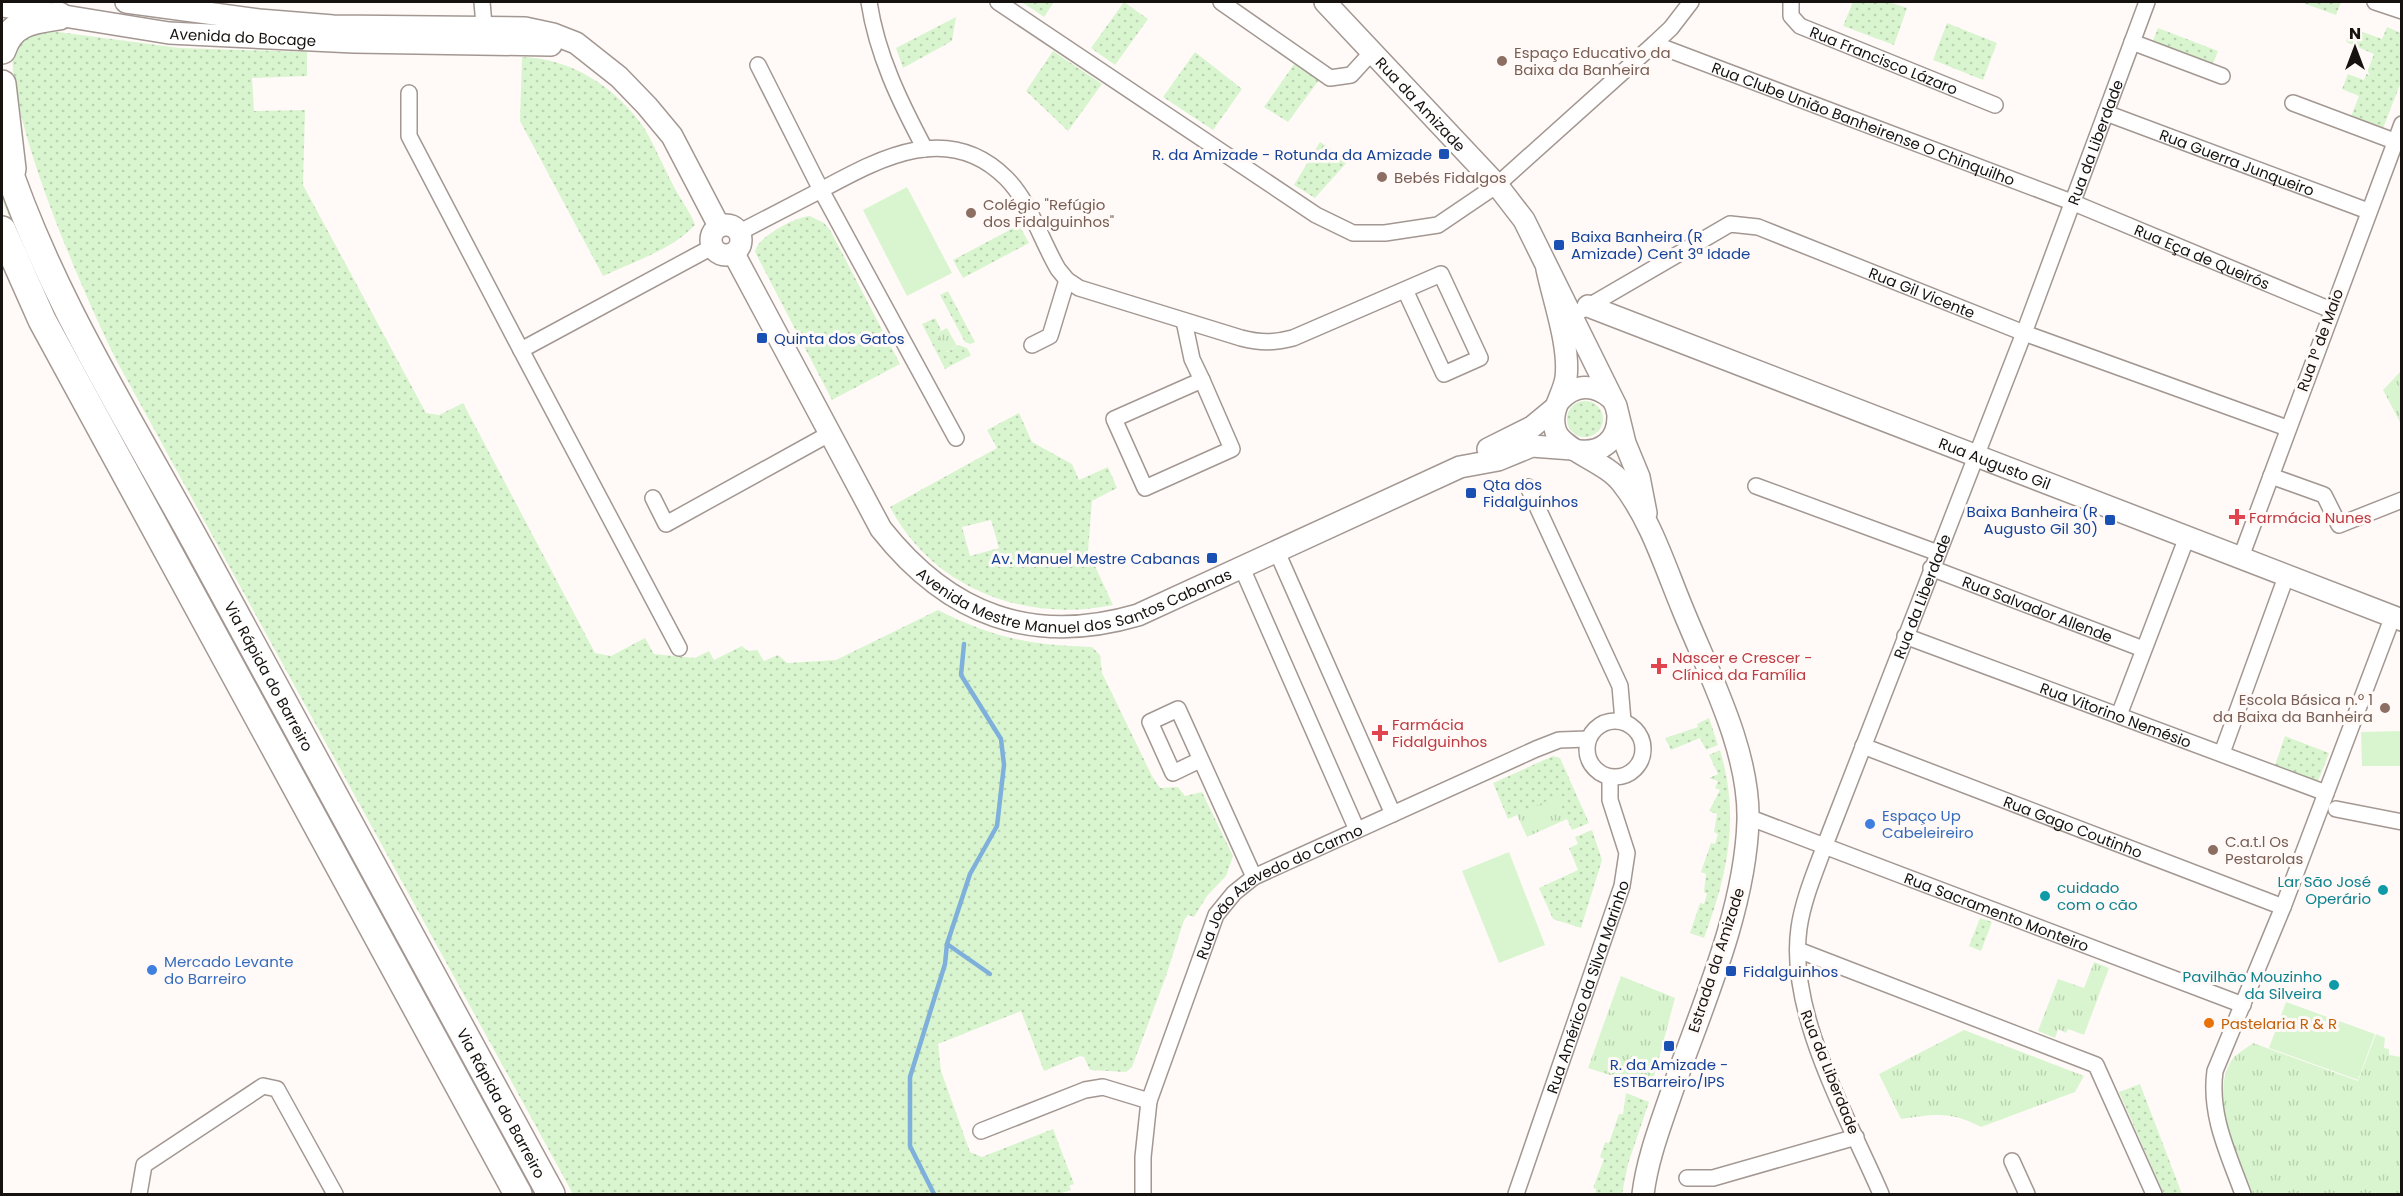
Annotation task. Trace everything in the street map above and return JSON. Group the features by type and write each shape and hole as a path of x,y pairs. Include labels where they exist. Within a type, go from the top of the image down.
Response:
{"highway":[{"path":"2,50 6,38 15,27 30,20 59,16"},
{"path":"2,84 12,150 12,185"},
{"name":"Via Rápida do Barreiro","path":"2,150 12,185 50,276 108,387 191,533 551,1194"},
{"name":"Via Rápida do Barreiro","path":"2,230 48,330 518,1194"}],"main road":[{"name":"Avenida do Bocage","path":"126,2 259,20 485,35"},
{"name":"Rua da Amizade","path":"1325,2 1497,185 1524,220 1547,269 1566,357 1566,380 1557,404 1556,431 1559,438 1576,450 1610,469 1624,485 1649,528 1729,721"},
{"name":"Avenida do Bocage","path":"2,6 130,28 221,37 354,42 485,35"},
{"path":"485,35 525,28 553,34 576,43 619,77 672,136 729,229 741,244 734,254 724,256 712,247 711,235 729,229"},
{"name":"Avenida Mestre Manuel dos Santos Cabanas","path":"734,254 881,530 900,554 925,578 951,597 1007,621 1062,628 1122,620 1242,568 1460,467 1498,460 1532,446 1576,450"},
{"name":"Rua da Amizade","path":"1547,269 1580,311 1639,477 1649,528"},
{"name":"Rua Augusto Gil","path":"1580,311 1975,456 2397,618"},
{"path":"1460,467 1490,448 1532,427 1571,390 1586,387 1604,392 1614,406 1616,433 1611,440 1597,450 1576,450"},
{"name":"Estrada da Amizade","path":"1643,1194 1652,1151 1733,914 1747,855 1748,817 1744,779 1729,721"}],"street":[{"path":"482,2 485,35"},
{"path":"869,2 881,54 896,93 925,149"},
{"path":"998,2 1316,215 1353,233 1385,233 1438,225 1497,185 1671,28 1691,2"},
{"path":"1221,2 1330,78 1351,75 1372,52"},
{"name":"Rua Francisco Lázaro","path":"1791,2 1791,16 1800,26 1995,105"},
{"name":"Rua da Liberdade","path":"1881,1194 1806,1017 1799,983 1799,927 1825,845 2024,333 2147,2"},
{"path":"2375,2 2402,11"},
{"path":"2133,42 2222,76"},
{"name":"Rua Clube União Banheirense O Chinquilho","path":"1654,44 2074,202"},
{"path":"758,65 821,190 956,438"},
{"path":"409,93 410,136 679,648"},
{"path":"2293,104 2394,141"},
{"name":"Rua Guerra Junqueiro","path":"2106,113 2368,211"},
{"name":"Rua 1º de Maio","path":"2241,557 2287,428 2402,124"},
{"path":"729,229 821,190 878,160 925,149 942,149 976,157 1006,179 1018,195 1052,258 1067,280 1079,288 1258,343 1276,343 1293,338 1442,274 1480,358 1444,374 1406,290"},
{"name":"Rua Eça de Queirós","path":"2074,202 2331,310"},
{"name":"Rua Gil Vicente","path":"1580,311 1730,224 1758,228 2024,333 2287,428"},
{"path":"521,350 712,247"},
{"path":"1032,345 1050,336 1067,280"},
{"path":"1184,321 1192,359 1202,381 1232,449 1145,488 1114,419 1202,381"},
{"path":"653,498 666,524 829,434"},
{"path":"2271,476 2324,495 2339,525 2402,500"},
{"path":"1756,486 1938,553"},
{"path":"1528,487 1620,686 1623,695 1623,721"},
{"path":"2119,715 2187,537"},
{"path":"1277,552 1393,814"},
{"path":"1242,568 1358,830"},
{"name":"Rua Salvador Allende","path":"1931,568 2143,650"},
{"path":"2222,753 2287,574"},
{"path":"2243,1194 2216,1119 2212,1093 2215,1071 2283,907 2326,793 2397,618"},
{"name":"Rua Vitorino Nemésio","path":"1905,636 2326,793"},
{"path":"1623,721 1634,727 1641,737 1644,749 1641,761 1634,771 1622,777 1610,777 1599,773 1590,764 1586,752 1588,739 1602,723 1623,721"},
{"name":"Rua João Azevedo do Carmo","path":"1143,1194 1143,1157 1149,1101 1216,915 1234,893 1254,877 1545,745 1559,740 1588,739"},
{"name":"Rua Gago Coutinho","path":"1863,746 2283,907"},
{"path":"1200,760 1254,877"},
{"name":"Rua Américo da Silva Marinho","path":"1516,1194 1622,886 1627,853 1610,800 1610,777"},
{"path":"2336,809 2402,822"},
{"name":"Rua Sacramento Monteiro","path":"1748,817 1825,845 2000,915 2243,1005"},
{"path":"1798,950 2096,1065 2154,1194"},
{"path":"139,1194 144,1165 262,1086 277,1089 335,1194"},
{"path":"981,1131 1085,1090 1103,1087 1149,1101"},
{"path":"1687,1178 1713,1178 1856,1137"},
{"path":"2012,1161 2027,1194"}],"green space":[{"path":"1022,2 1054,2 1044,17"},
{"path":"1124,2 1148,19 1115,65 1091,48"},
{"path":"1853,2 1889,2 1907,8 1894,45 1843,26"},
{"path":"2300,2 2341,2 2336,15"},
{"path":"956,17 952,41 903,68 896,48"},
{"path":"1947,23 1997,43 1983,80 1933,60"},
{"path":"2387,27 2401,33 2401,82 2382,131 2350,119 2359,96 2342,89 2348,74 2364,80 2374,54 2346,42 2352,28 2382,39"},
{"path":"2158,28 2218,51 2212,66 2152,43"},
{"path":"43,30 180,48 307,52 307,76 252,78 254,111 305,110 303,185 426,413 439,415 463,403 595,653 611,656 645,638 654,654 695,658 709,651 714,660 742,646 748,651 757,650 764,661 778,655 787,663 836,660 938,610 958,620 1012,638 1030,642 1092,647 1100,655 1102,673 1152,776 1160,788 1178,787 1185,796 1202,792 1233,856 1226,876 1207,896 1194,917 1188,915 1184,920 1132,1067 1126,1072 1090,1070 1084,1057 1080,1056 1044,1071 1021,1011 938,1044 941,1071 970,1152 982,1157 1053,1129 1074,1184 1069,1186 1071,1190 1059,1194 573,1194 120,367 88,299 33,157 20,111 13,72 14,43"},
{"path":"1053,51 1102,84 1068,131 1026,91"},
{"path":"1195,52 1242,89 1213,130 1163,97"},
{"path":"522,57 558,63 575,69 606,88 633,114 652,142 695,225 686,234 664,248 603,276 520,121"},
{"path":"1295,63 1319,80 1288,122 1264,107"},
{"path":"1320,142 1349,160 1315,198 1294,185"},
{"path":"2,183 542,1194 532,1194 56,323 2,200"},
{"path":"907,187 952,273 907,296 863,210"},
{"path":"810,216 824,223 830,230 900,364 832,400 755,252 757,246 769,234 795,220"},
{"path":"1019,225 1029,243 963,278 953,260"},
{"path":"948,291 975,342 971,344 965,342 940,295"},
{"path":"935,318 941,330 937,333 947,352 959,345 967,348 971,355 945,369 922,324"},
{"path":"947,328 957,346 946,352 937,333"},
{"path":"2401,371 2401,424 2383,390"},
{"path":"1585,401 1597,407 1603,419 1597,431 1585,437 1573,431 1567,419 1573,407"},
{"path":"1019,413 1032,442 1072,464 1079,480 1108,467 1117,488 1092,501 1088,551 1113,605 1080,609 1047,609 1015,604 985,594 956,579 931,559 908,535 890,507 997,448 987,430","holes":["991,520 999,548 970,556 962,527"]},
{"path":"1709,718 1718,745 1706,750 1700,738 1671,750 1665,738 1698,727 1697,724"},
{"path":"2401,731 2401,766 2362,766 2361,732"},
{"path":"2285,736 2329,753 2318,781 2275,765"},
{"path":"1720,750 1729,799 1729,845 1719,891 1704,938 1690,933 1700,903 1704,904 1707,894 1704,892 1706,874 1701,872 1711,843 1715,844 1718,834 1714,832 1717,814 1709,811 1720,790 1715,788 1718,781 1709,778 1718,774 1709,755"},
{"path":"1553,756 1560,758 1589,823 1572,830 1557,798 1508,819 1493,783"},
{"path":"1557,797 1567,819 1527,837 1516,813"},
{"path":"1592,830 1602,860 1581,928 1553,919 1539,888 1578,870 1569,848 1578,844 1575,837"},
{"path":"1509,852 1545,945 1499,963 1462,871"},
{"path":"1980,918 1992,922 1981,951 1969,946"},
{"path":"2094,962 2109,968 2084,1035 2068,1029 2066,1033 2058,1029 2055,1038 2038,1031 2058,979 2084,988"},
{"path":"1621,976 1675,998 1651,1088 1588,1068"},
{"path":"2286,1002 2375,1034 2358,1080 2269,1048"},
{"path":"1964,1030 2084,1076 2075,1092 1981,1127 1960,1118 1942,1115 1901,1119 1879,1074"},
{"path":"2376,1034 2385,1038 2384,1048 2389,1049 2389,1055 2401,1057 2401,1194 2251,1194 2232,1145 2224,1106 2223,1088 2226,1071 2234,1057 2253,1043 2358,1081"},
{"path":"2140,1084 2182,1194 2164,1194 2119,1092"},
{"path":"1626,1093 1649,1102 1628,1164 1622,1194 1595,1194 1596,1189 1593,1188 1604,1159 1600,1157 1605,1142 1609,1143 1619,1114 1623,1114"}],"waterway":[{"path":"934,1194 910,1146 910,1077 945,964 947,944 970,874 997,826 1004,765 1001,739 961,675 964,644"},
{"path":"947,944 990,974"}],"place":[{"name":"Espaço Educativo da Baixa da Banheira","path":"1502,61"},
{"name":"R. da Amizade - Rotunda da Amizade","path":"1444,154"},
{"name":"Bebés Fidalgos","path":"1382,177"},
{"name":"Colégio \"Refúgio dos Fidalguinhos\"","path":"971,213"},
{"name":"Baixa Banheira (R Amizade) Cent 3ª Idade","path":"1559,245"},
{"name":"Quinta dos Gatos","path":"762,338"},
{"name":"Qta dos Fidalguinhos","path":"1471,493"},
{"name":"Farmácia Nunes","path":"2237,517"},
{"name":"Baixa Banheira (R Augusto Gil 30)","path":"2110,520"},
{"name":"Av. Manuel Mestre Cabanas","path":"1212,558"},
{"name":"Nascer e Crescer - Clínica da Família","path":"1659,666"},
{"name":"Escola Básica n.º 1 da Baixa da Banheira","path":"2385,708"},
{"name":"Farmácia Fidalguinhos","path":"1380,733"},
{"name":"Espaço Up Cabeleireiro","path":"1870,824"},
{"name":"C.a.t.l Os Pestarolas","path":"2213,850"},
{"name":"Lar São José Operário","path":"2383,890"},
{"name":"cuidado com o cão","path":"2045,896"},
{"name":"Mercado Levante do Barreiro","path":"152,970"},
{"name":"Fidalguinhos","path":"1731,971"},
{"name":"Pavilhão Mouzinho da Silveira","path":"2334,985"},
{"name":"Pastelaria R & R","path":"2209,1023"},
{"name":"R. da Amizade - ESTBarreiro/IPS","path":"1669,1046"}]}
